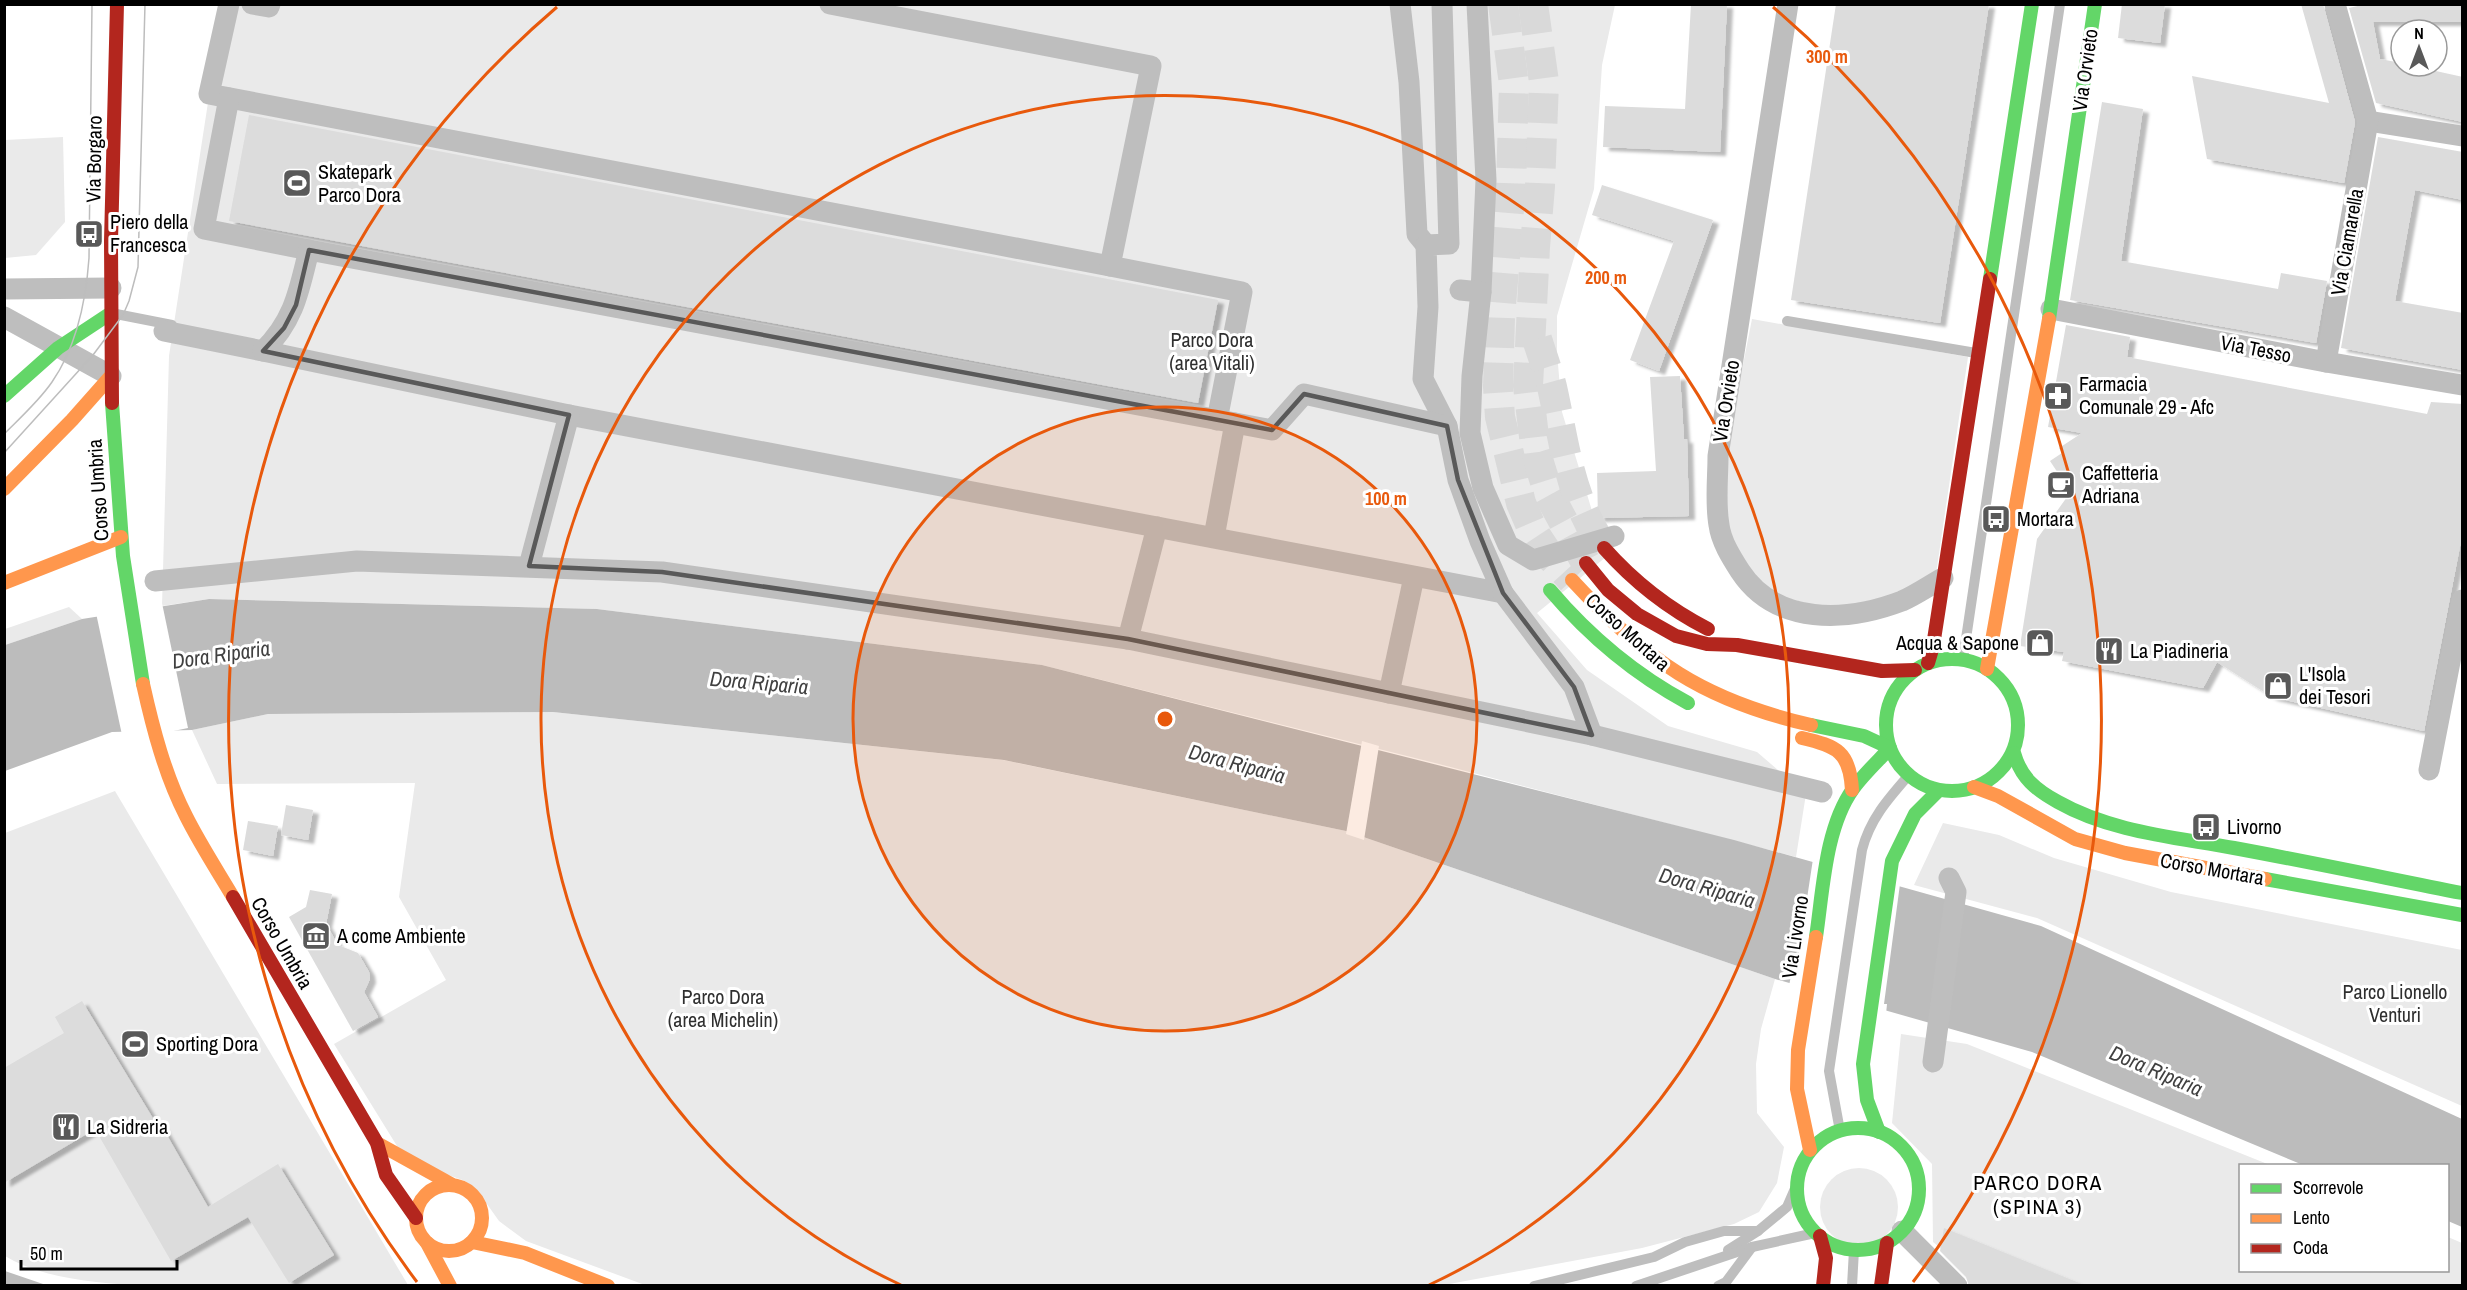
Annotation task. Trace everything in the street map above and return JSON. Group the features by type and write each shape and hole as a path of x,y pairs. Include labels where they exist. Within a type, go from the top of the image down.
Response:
{"main road":[{"name":"Via Borgaro","path":"111,313 117,4"},
{"path":"1928,663 2032,4"},
{"name":"Via Orvieto","path":"1987,669 2051,309 2095,4"},
{"path":"4,396 58,348 111,313"},
{"name":"Corso Umbria","path":"111,313 115,479 128,601 144,689 162,759 186,817 377,1143 386,1175 416,1218"},
{"path":"4,489 72,420 111,376"},
{"path":"4,583 121,537"},
{"name":"Corso Mortara","path":"1609,542 1629,578 1650,597 1737,645"},
{"name":"Corso Mortara","path":"1586,563 1608,590 1637,614 1676,636 1707,644 1737,645 1882,671 1915,670"},
{"name":"Corso Mortara","path":"1572,580 1600,611 1669,671 1711,693 1761,712 1866,735 1890,748"},
{"path":"1550,590 1574,621 1610,654 1652,684 1701,709"},
{"path":"1944,659 1963,659 1987,669 1997,678 2011,702 2016,732 2014,753 1998,773 1984,783 1974,787 1938,791 1920,784 1909,776 1897,761 1890,748 1886,723 1888,712 1894,695 1904,680 1915,670 1928,663 1944,659"},
{"path":"1786,735 1837,748 1848,763 1852,790"},
{"name":"Via Livorno","path":"1810,1150 1796,1073 1803,1014 1831,839 1837,820 1852,790 1890,748"},
{"name":"Corso Mortara","path":"2014,753 2019,770 2038,791 2079,812 2102,820 2155,833 2463,893"},
{"name":"Corso Mortara","path":"1974,787 1998,796 2075,839 2125,853 2463,915"},
{"path":"1880,1132 1867,1100 1863,1064 1892,861 1915,814 1938,791"},
{"path":"1817,1235 1840,1247 1854,1250 1879,1247 1894,1237 1911,1218 1917,1203 1919,1187 1916,1171 1899,1144 1880,1132 1854,1128 1840,1131 1821,1140 1810,1150 1802,1164 1797,1184 1797,1196 1802,1214 1817,1235 1826,1257 1823,1286"},
{"path":"377,1143 451,1184 464,1187 473,1194 482,1210 496,1221"},
{"path":"450,1286 420,1234 416,1218 419,1204 432,1188 451,1184"},
{"path":"465,1266 468,1245 482,1224 482,1210"},
{"path":"512,1234 540,1258"},
{"path":"1881,1286 1894,1237"},
{"path":"427,1243 444,1251 468,1245 501,1247 540,1258 608,1286"}],"street":[{"path":"229,4 209,94 1242,292 1214,537"},
{"path":"252,4 269,7 270,4"},
{"path":"830,4 913,12 1151,66 1110,266"},
{"path":"1400,4 1409,82 1417,234 1426,245 1428,307 1423,379 1447,426 1458,480 1480,542 1503,593 1574,687 1592,735"},
{"path":"1426,245 1449,244 1442,4"},
{"path":"1477,4 1486,180 1470,291 1472,376 1470,433 1483,488 1508,545 1533,560 1609,542"},
{"name":"Via Orvieto","path":"1788,4 1718,456 1719,525 1730,556 1745,580 1764,598 1790,609 1818,615 1842,616 1874,610 1905,600 1942,578"},
{"name":"Via Ciamarella","path":"2326,363 2368,122 2336,4"},
{"path":"228,98 204,229 1272,430 1304,394 1447,426"},
{"path":"2368,122 2463,136"},
{"path":"255,346 284,328 296,305 309,250"},
{"path":"4,289 111,288"},
{"name":"Via Tesso","path":"2051,309 2326,363 2463,385"},
{"path":"4,317 111,376"},
{"path":"164,331 255,346 569,414 1503,593"},
{"path":"529,566 569,414"},
{"path":"1128,639 1157,527"},
{"path":"155,581 357,561 662,572 1128,639 1592,735 1822,792"},
{"path":"1389,693 1414,577"},
{"path":"2429,770 2463,600"},
{"path":"1933,1062 1956,892 1949,878"},
{"path":"1894,1237 1957,1286"}],"lane":[{"name":"Via Orvieto","path":"1963,659 2060,4"},
{"path":"111,313 255,346"},
{"path":"1787,321 1977,353"},
{"path":"1840,1131 1829,1071 1862,850 1865,838 1880,808 1909,776"},
{"path":"1715,1258 1758,1232 1787,1207 1797,1184"},
{"path":"1534,1286 1654,1257 1685,1242 1724,1232 1758,1232"},
{"path":"1636,1286 1752,1247 1817,1235"},
{"path":"1718,1286 1726,1282 1752,1247"},
{"path":"1852,1286 1854,1250"}],"highlighted area":[{"path":"309,250 1272,430 1304,394 1447,426 1458,480 1503,593 1574,687 1592,735 1128,639 662,572 529,566 569,415 263,351 284,328 296,305"}],"green space":[{"name":"Parco Dora (area Vitali)","path":"223,5 1615,5 1602,65 1594,189 1557,316 1557,352 1562,412 1606,557 1537,613 1587,670 1668,726 1757,752 1806,794 1796,857 1439,764 1042,665 597,609 209,599 162,606 169,356"},
{"path":"63,137 65,222 36,255 5,258 5,140"},
{"path":"1752,319 1968,357 1936,574 1881,602 1828,609 1765,592 1740,556 1727,525 1724,461"},
{"path":"69,607 82,619 5,645 5,629"},
{"name":"Parco Dora (area Michelin)","path":"553,712 1003,760 1346,831 1775,979 1761,1029 1756,1064 1757,1113 1784,1147 1777,1183 1759,1212 1734,1224 1642,1248 1444,1285 645,1285 526,1241 499,1221 477,1190 465,1181 405,1159 334,1044 446,980 399,897 415,783 217,784 192,730 268,714"},
{"name":"Sporting Dora","path":"115,791 408,1285 132,1285 67,1278 35,1269 5,1256 5,833"},
{"name":"Parco Lionello Venturi","path":"1943,823 1999,835 2054,858 2171,892 2462,950 2462,1106 2037,918 1914,885"},
{"path":"1901,1034 1967,1044 2267,1164 2239,1164 2239,1272 2449,1272 2449,1237 2462,1243 2462,1285 1986,1285 1933,1242 1932,1164 1892,1123"},
{"path":"1859,1168 1874,1171 1891,1185 1898,1207 1895,1222 1881,1239 1859,1246 1844,1243 1827,1229 1820,1207 1823,1192 1837,1175"}],"water":[{"name":"Dora Riparia","path":"209,599 597,609 1042,665 1734,840 2041,926 2462,1119 2462,1227 2449,1221 2449,1164 2301,1164 2032,1052 1775,979 1346,831 1004,760 553,712 268,714 192,730 112,732 5,771 5,645 82,619"},
{"path":"5,1271 46,1285 5,1285"}],"pier":[{"path":"162,603 188,728 159,734 122,735 96,613"},
{"path":"1362,741 1379,746 1364,840 1346,834"},
{"path":"1813,859 1900,884 1884,1004 1887,1004 1886,1014 1789,986 1792,970 1796,971"}],"building":[{"path":"1691,4 1727,4 1720,152 1603,147 1605,106 1685,109"},
{"path":"1836,4 1989,4 1940,323 1791,300"},
{"path":"2122,4 2165,4 2160,43 2118,38"},
{"path":"2301,4 2323,4 2355,122 2344,183 2207,159 2192,76 2329,103"},
{"path":"2366,4 2463,4 2463,22 2449,22 2449,18 2389,18 2389,22 2373,22 2380,59 2389,61 2389,78 2449,78 2449,74 2463,77 2463,122 2376,103 2349,8"},
{"path":"2102,102 2143,109 2121,261 2278,289 2281,273 2327,281 2316,343 2070,300"},
{"path":"249,115 1218,300 1198,403 229,221"},
{"path":"2378,137 2463,152 2463,200 2415,190 2395,301 2463,313 2463,370 2341,348"},
{"path":"1602,185 1713,220 1659,371 1630,360 1674,241 1592,215"},
{"path":"2066,325 2130,337 2127,357 2427,414 2431,402 2463,404 2463,531 2424,731 2272,697 2217,662 2203,688 2062,661 2064,652 2020,646 2037,539 2067,497 2053,477 2058,473 2050,461 2062,453 2059,448 2082,433 2048,427"},
{"path":"1680,376 1684,439 1687,439 1689,516 1598,518 1597,473 1656,471 1650,377"},
{"path":"286,805 313,810 308,840 281,835"},
{"path":"248,821 278,826 273,856 243,850"},
{"name":"A come Ambiente","path":"310,890 332,894 326,924 338,945 358,953 369,972 370,979 364,992 378,1017 353,1031 289,917 306,907"},
{"path":"82,1001 157,1125 160,1123 208,1207 278,1164 334,1255 289,1283 248,1217 171,1261 95,1129 4,1183 4,1068 64,1033 55,1017"},
{"path":"1944,1228 2084,1285 1969,1286 1966,1277 1940,1251"}],"tunnel":[{"path":"1503,4 1514,84 1511,185 1500,317 1498,387 1500,417 1521,503 1533,531 1549,555 1572,580"},
{"path":"1533,4 1544,82 1528,386 1536,453 1549,495 1586,563"},
{"path":"1537,339 1552,387 1576,490 1592,529 1604,548"}],"tram line":[{"path":"4,434 41,396 61,368 74,338 83,307 89,258 92,4"},
{"path":"4,453 93,355 123,315 129,301 138,267 145,4"}],"traffic: fast":[{"path":"1990,279 2032,4"},
{"path":"2049,319 2095,4"},
{"path":"4,396 58,348 111,313"},
{"path":"112,403 123,556 143,684"},
{"path":"1550,590 1597,639 1631,667 1688,703"},
{"path":"1952,659 1977,664 1989,670 2007,688 2013,700 2018,725 2013,750 2007,762 1989,780 1977,786 1952,791 1927,786 1915,780 1897,762 1891,750 1886,725 1891,700 1897,688 1915,670 1927,664 1952,659"},
{"path":"1811,725 1864,736 1890,748 1853,789 1836,822 1823,880 1816,937"},
{"path":"2014,753 2025,776 2043,793 2078,812 2121,827 2462,893"},
{"path":"1879,1132 1867,1100 1863,1064 1892,861 1915,814 1938,791"},
{"path":"2265,879 2462,915"},
{"path":"1858,1128 1881,1133 1892,1138 1901,1146 1909,1155 1914,1166 1919,1189 1914,1212 1909,1223 1901,1232 1892,1240 1881,1245 1858,1250 1835,1245 1824,1240 1815,1232 1807,1223 1802,1212 1797,1189 1802,1166 1807,1155 1815,1146 1824,1138 1835,1133 1858,1128"}],"traffic: slow":[{"path":"1987,669 2049,319"},
{"path":"4,489 72,420 111,376"},
{"path":"4,583 121,537"},
{"path":"1572,580 1626,633 1679,674 1738,703 1811,725"},
{"path":"143,684 160,752 172,784 197,837 233,897"},
{"path":"1802,738 1833,748 1845,759 1851,777 1852,790"},
{"path":"1974,787 1998,796 2075,839 2125,853 2265,879"},
{"path":"1810,1150 1797,1089 1798,1050 1816,937"},
{"path":"377,1143 451,1184"},
{"path":"455,1185 473,1194 480,1205 482,1218 480,1231 473,1242 462,1249 443,1251 425,1242 418,1231 416,1212 425,1194 436,1187 455,1185"},
{"path":"472,1242 525,1253 608,1286"},
{"path":"427,1243 450,1286"}],"traffic: jam":[{"path":"112,403 111,241 117,4"},
{"path":"1928,663 1933,646 1990,279"},
{"path":"1604,548 1652,594 1708,629"},
{"path":"1586,563 1608,590 1637,614 1676,636 1707,644 1737,645 1882,671 1915,670"},
{"path":"233,897 377,1143 386,1175 416,1218"},
{"path":"1820,1236 1826,1258 1823,1286"},
{"path":"1881,1286 1887,1243"}],"place":[{"name":"Skatepark Parco Dora","path":"297,183"},
{"name":"Piero della Francesca","path":"89,234"},
{"name":"Farmacia Comunale 29 - Afc","path":"2058,396"},
{"name":"Caffetteria Adriana","path":"2061,485"},
{"name":"Mortara","path":"1996,519"},
{"name":"Acqua & Sapone","path":"2040,643"},
{"name":"La Piadineria","path":"2109,651"},
{"name":"L'Isola dei Tesori","path":"2278,686"},
{"name":"Livorno","path":"2206,827"},
{"name":"A come Ambiente","path":"316,936"},
{"name":"Sporting Dora","path":"135,1044"},
{"name":"La Sidreria","path":"66,1127"}],"district":[{"name":"PARCO DORA (SPINA 3)","path":"2038,1195"}]}
